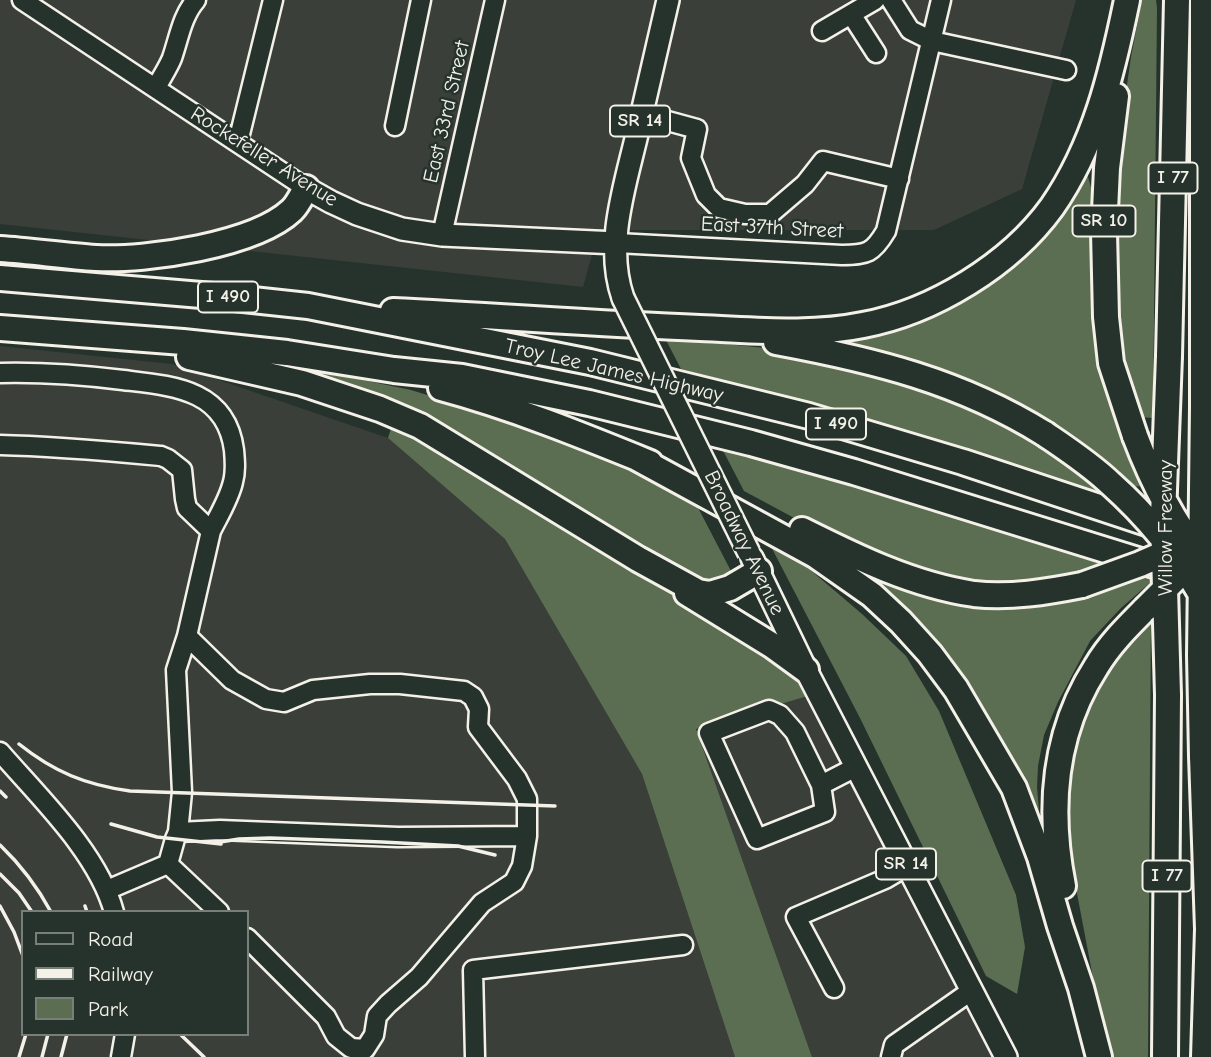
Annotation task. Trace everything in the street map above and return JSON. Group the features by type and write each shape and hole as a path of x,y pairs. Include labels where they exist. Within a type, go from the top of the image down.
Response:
{"highway":[{"name":"Willow Freeway","path":"1166,1057 1168,695 1163,517 1177,0"},
{"name":"Willow Freeway","path":"1203,0 1200,655 1208,929 1204,1057"},
{"path":"308,306 669,327 790,331 832,330 864,325 911,311 962,287 993,265 1033,230 1051,208 1087,146 1108,86 1127,1"},
{"name":"SR 10","path":"1127,1 1107,168 1104,232 1104,282 1111,363 1135,436 1151,474 1174,519 1211,570"},
{"path":"0,249 97,258 183,251 228,241 267,226 292,209 306,187"},
{"name":"Troy Lee James Highway","path":"0,278 308,306 590,362 809,416 962,462 1211,543"},
{"path":"669,327 775,341 887,365 965,392 1000,408 1045,434 1111,483 1166,543 1211,612"},
{"name":"I 490","path":"0,328 287,353 394,370 436,386 466,386"},
{"path":"82,334 302,383 380,409 420,426 638,559 698,592 710,594 730,588 754,562"},
{"path":"466,386 751,506 841,550 911,579 976,594 1043,593 1082,585 1140,564 1194,540 1211,524"},
{"name":"Troy Lee James Highway","path":"466,386 589,403 751,443 866,476 1211,584"},
{"path":"637,458 816,555 872,595 930,654 956,689 1014,788 1040,857 1081,988 1099,1057"},
{"path":"1081,988 1057,857 1055,818 1058,763 1068,728 1084,688 1111,645 1163,589 1191,564 1211,553"},
{"path":"638,559 806,670"}],"main road":[{"name":"Broadway Avenue","path":"668,0 619,212 616,269 618,283 806,670 1006,1057"},
{"name":"Rockefeller Avenue","path":"306,187 357,214 402,229 442,235 617,243"}],"street":[{"name":"Rockefeller Avenue","path":"22,0 306,187"},
{"path":"395,126 421,0"},
{"name":"East 33rd Street","path":"442,235 495,0"},
{"path":"822,31 875,0"},
{"path":"891,0 910,30 932,41 1066,70"},
{"name":"East 37th Street","path":"617,243 842,255 869,253 886,231 941,0"},
{"path":"237,142 271,1"},
{"path":"156,88 171,61 190,2"},
{"path":"851,14 876,53"},
{"path":"642,114 697,129 691,158 706,195 719,208 745,214 770,214 805,184 823,161 899,179"},
{"path":"0,373 83,375 174,388 211,403 230,430 236,467 233,482 211,531 187,636 176,670 182,792 178,832 169,864"},
{"path":"0,445 161,456 182,470 187,508 211,531"},
{"path":"187,636 232,680 266,699 284,702 313,690 370,684 400,684 464,691 473,697 479,709 478,727 517,779 527,799 527,836 522,866 514,882 482,903 419,977 377,1016 374,1035 365,1049 351,1048 336,1036 326,1017 248,939"},
{"path":"769,710 780,715 795,732 821,785 825,812 757,839 709,733 769,710"},
{"path":"0,752 76,839 107,890 113,910"},
{"path":"821,785 856,767"},
{"path":"178,832 220,830 398,836 527,836"},
{"path":"107,890 169,864"},
{"path":"169,864 217,910"},
{"path":"834,988 796,917 885,879 907,866"},
{"path":"475,1057 473,970 683,945"},
{"path":"891,1057 894,1045 971,991"},
{"path":"121,1057 125,1036"}],"shaded area":[{"path":"0,0 1076,0 1022,189 934,230 599,230 583,287 0,224"},
{"path":"0,346 172,364 388,438 505,539 642,774 735,1057 0,1057"},
{"path":"818,693 1006,1057 812,1057 696,729"}],"green space":[{"path":"1142,0 1156,0 1157,8 1153,418 1138,417 1125,391 1114,259 1116,160"},
{"path":"1086,170 1095,201 1143,486 1129,487 1049,425 975,384 837,344 840,335 953,301"},
{"path":"666,340 775,349 886,373 973,405 1064,457 1108,496 797,399 681,369"},
{"path":"310,369 411,390 547,432 693,498 732,573 708,588 308,374"},
{"path":"395,416 638,559 818,693 696,729 812,1057 735,1057 642,774 505,539 388,438"},
{"path":"716,437 1122,561 1082,574 1047,580 979,581 929,572 890,560 798,520 744,491"},
{"path":"765,535 862,614 906,656 939,711 1016,895 1025,947 1017,994 986,976 860,718"},
{"path":"854,565 909,587 1101,591 1151,574 1151,582 1121,608 1090,641 1058,702 1044,735 1038,766 1040,821 1035,820 895,604"},
{"path":"1151,610 1148,1057 1108,1057 1061,809 1080,709"}],"railway":[{"path":"19,744 71,776 130,791 555,806"},
{"path":"0,791 6,797"},
{"path":"111,824 157,837 221,844"},
{"path":"214,843 270,838 382,842 458,846 495,855"},
{"path":"0,845 15,860 50,910"},
{"path":"0,874 19,893 31,910"},
{"path":"0,906 21,951"},
{"path":"85,906 86,910"},
{"path":"19,1057 25,1036"},
{"path":"42,1057 47,1036"},
{"path":"61,1057 66,1036"},
{"path":"182,1036 204,1057"}]}
